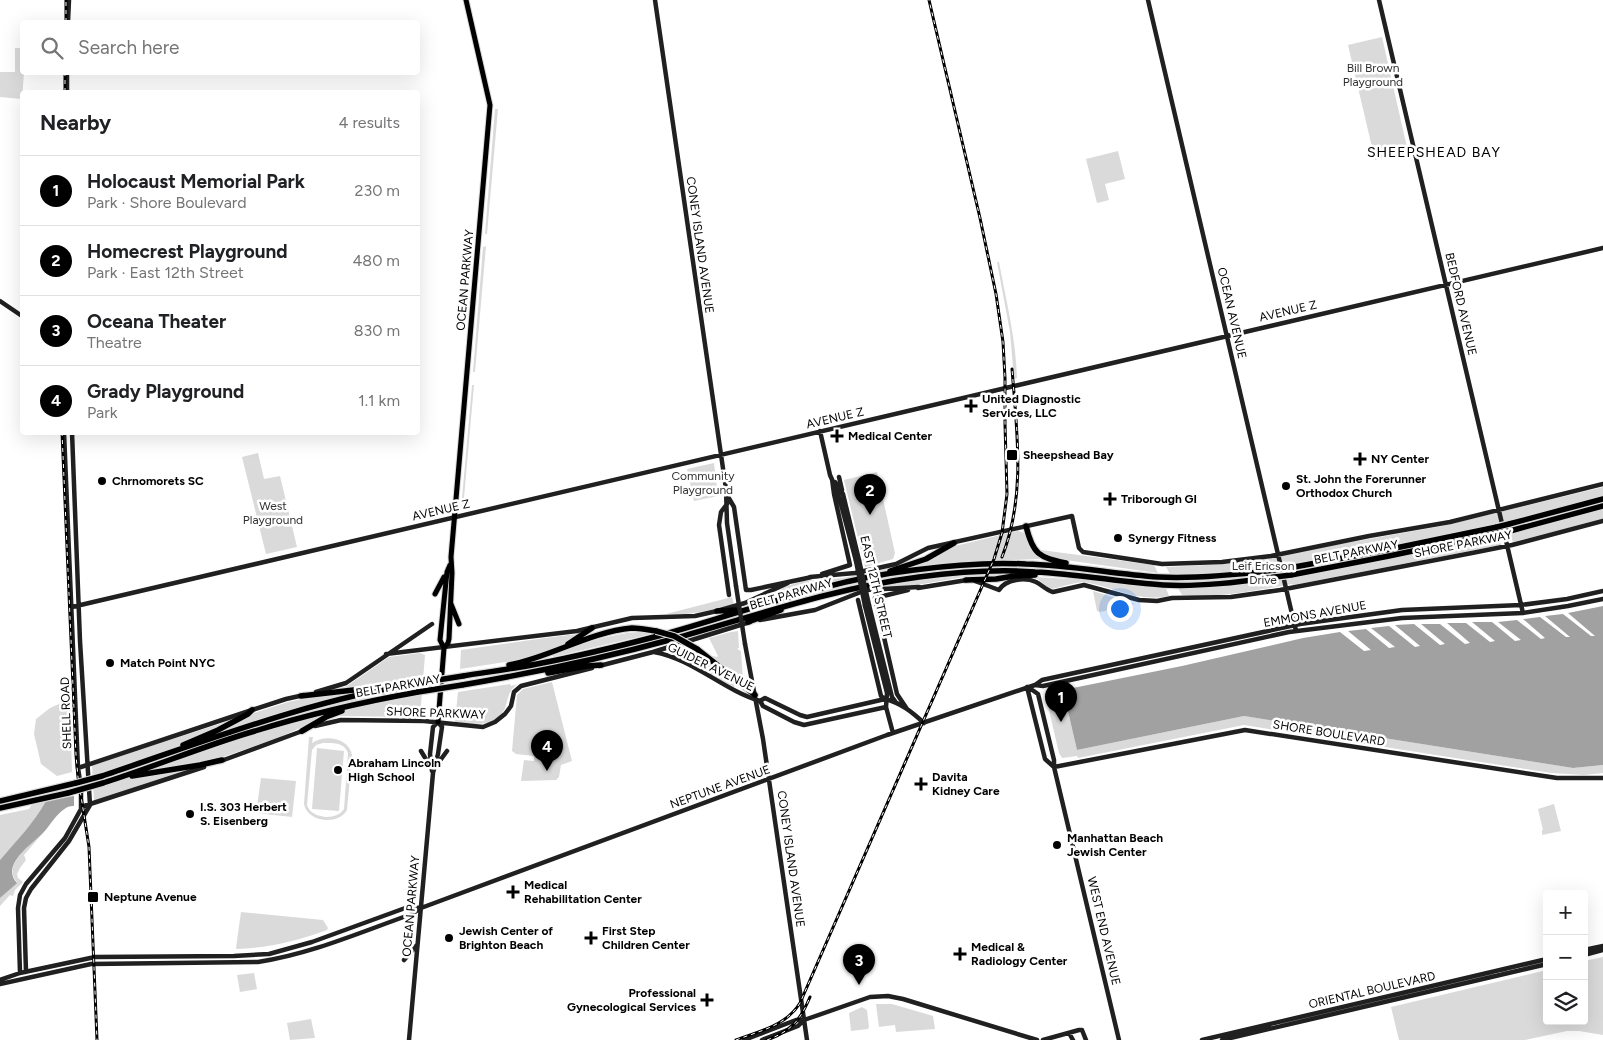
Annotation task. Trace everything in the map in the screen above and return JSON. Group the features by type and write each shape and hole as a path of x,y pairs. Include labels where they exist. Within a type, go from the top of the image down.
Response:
{"highway":[{"name":"BELT PARKWAY","path":"0,808 45,799 103,783 262,728 357,703 518,676 649,645 804,600 868,585 947,574 1000,571 1059,573 1164,585 1224,583 1275,577 1389,556 1498,530 1509,524 1603,499"},
{"name":"BELT PARKWAY","path":"0,801 102,776 223,734 302,710 407,685 538,664 608,648 675,631 837,584 884,574 940,567 1027,564 1085,568 1159,577 1222,576 1289,568 1498,530 1510,531 1603,506"},
{"path":"1026,526 1031,545 1043,556 1085,568"},
{"path":"884,574 926,559 954,543"},
{"path":"966,580 1059,573"},
{"path":"1005,583 1006,579 1014,576"},
{"path":"748,622 804,600"},
{"path":"717,611 744,610"},
{"path":"560,649 592,628"},
{"path":"484,672 540,658 591,637 617,630 634,628 674,636 697,649 757,699"},
{"path":"518,676 544,674 587,666 601,666"},
{"path":"301,696 407,685"},
{"path":"302,731 315,722 337,712 399,695"},
{"path":"172,752 188,742 218,730 252,710"},
{"path":"118,778 200,766 222,760"}],"main road":[{"path":"68,20 69,0"},
{"name":"OCEAN PARKWAY","path":"444,648 449,639 451,565 490,104 466,0"},
{"name":"CONEY ISLAND AVENUE","path":"655,0 727,493 727,523 736,586 751,683 757,699 807,1040"},
{"name":"OCEAN AVENUE","path":"1148,0 1296,631"},
{"name":"BEDFORD AVENUE","path":"1380,0 1523,613"},
{"path":"67,75 67,90"},
{"name":"AVENUE Z","path":"72,608 1603,248"},
{"path":"0,301 20,315"},
{"name":"EAST 12TH STREET","path":"810,577 848,567 850,562 820,431"},
{"name":"SHELL ROAD","path":"20,974 18,908 20,895 26,884 65,838 81,807 64,435"},
{"name":"SHELL ROAD","path":"72,435 90,805"},
{"path":"839,477 843,494"},
{"name":"EAST 12TH STREET","path":"832,479 843,494 887,693 885,699 886,706 893,733"},
{"name":"EAST 12TH STREET","path":"832,479 838,492 857,560"},
{"name":"SHORE PARKWAY","path":"1026,526 1072,516 1080,551 1162,564 1222,562 1278,555 1369,536 1450,522 1603,484"},
{"name":"CONEY ISLAND AVENUE","path":"727,493 734,507 746,590 788,583"},
{"name":"CONEY ISLAND AVENUE","path":"727,504 720,512 719,525 729,595"},
{"name":"SHORE PARKWAY","path":"81,807 325,723 341,720 420,720 483,727 496,722 505,714 511,706 514,692 520,686 653,652 748,622 815,610 866,590 919,587 966,580 976,581 999,590 1005,583 1010,581 1030,580 1053,592 1084,585 1139,600 1157,601 1172,598 1231,597 1286,589 1507,546 1603,522"},
{"path":"386,654 592,628 632,618 690,616 717,611 753,600 788,583 810,577 845,575 896,564 928,548 1026,526"},
{"name":"OCEAN PARKWAY","path":"410,1040 433,770 438,754 442,727 438,722 444,648 440,640 447,572 451,565"},
{"path":"435,594 447,572"},
{"name":"SHORE PARKWAY","path":"875,598 919,587"},
{"name":"EMMONS AVENUE","path":"1035,685 1042,680 1294,625 1402,610 1521,605 1566,599 1603,591"},
{"name":"EAST 12TH STREET","path":"875,598 897,696 907,709"},
{"name":"EMMONS AVENUE","path":"1027,687 1035,685 1044,686 1296,631 1402,618 1523,613 1603,599"},
{"path":"450,600 458,624"},
{"name":"EAST 12TH STREET","path":"858,600 881,696 885,699"},
{"name":"EAST 12TH STREET","path":"867,605 892,696 896,702"},
{"path":"78,768 286,699 342,685 432,624"},
{"name":"GUIDER AVENUE","path":"653,652 671,656 734,690 757,699 763,706 800,724 808,725 886,706"},
{"path":"1027,687 1045,759 1054,768"},
{"path":"1027,687 1038,694 1054,760 1054,768"},
{"name":"NEPTUNE AVENUE","path":"0,984 91,964 232,963 296,955 407,916 421,908 893,733 1027,687"},
{"name":"GUIDER AVENUE","path":"757,699 765,698 800,716 807,717 885,699 896,702 924,723"},
{"name":"OCEAN PARKWAY","path":"433,770 430,754 433,726 438,722"},
{"name":"SHORE BOULEVARD","path":"1054,768 1245,730 1557,778 1603,778"},
{"path":"422,751 433,770 447,751"},
{"path":"86,752 95,758 103,759"},
{"name":"WEST END AVENUE","path":"1054,768 1119,1040"},
{"path":"26,972 24,908 27,895 69,841 90,805"},
{"name":"NEPTUNE AVENUE","path":"0,980 95,956 227,956 269,954 312,942 408,907 421,908"},
{"path":"404,960 418,944"},
{"path":"1588,949 1603,946"},
{"path":"1588,954 1603,950"},
{"name":"ORIENTAL BOULEVARD","path":"1202,1040 1543,960"},
{"name":"ORIENTAL BOULEVARD","path":"1222,1040 1543,965"},
{"path":"744,1040 796,1020 804,1020 874,996 888,996 931,1007 1037,1040"},
{"path":"762,1040 798,1026 804,1020"},
{"path":"1043,1040 1082,1030 1086,1040"},
{"path":"1069,1033 1073,1040"}],"green space":[{"name":"Bill Brown Playground","path":"1382,37 1408,152 1375,160 1348,45"},
{"path":"15,48 20,48 20,75 24,75 20,99 0,97 0,72 15,72"},
{"path":"495,109 498,109 487,234 485,234"},
{"path":"1118,151 1125,179 1105,184 1109,200 1097,203 1086,159"},
{"path":"486,246 475,372 473,372 483,247"},
{"path":"997,262 999,262 1013,334 1017,378 1014,379 1010,332"},
{"path":"472,385 474,385 463,509 461,510"},
{"name":"West Playground","path":"258,453 264,479 280,476 297,547 266,554 242,457"},
{"name":"Community Playground","path":"714,463 718,496 694,501 687,469"},
{"path":"877,472 895,553 893,559 865,567 844,480"},
{"name":"Leif Ericson Drive","path":"1603,487 1603,520 1513,542 1511,537 1500,540 1501,545 1293,585 1223,595 1182,595 1166,567 1227,564 1442,526"},
{"path":"1017,531 1026,536 1032,549 1041,559 916,566 955,546"},
{"path":"1041,550 1154,565 1158,573 1051,558 1041,553"},
{"path":"889,568 881,572 757,601 790,585 803,581 843,578"},
{"path":"1001,574 1004,576 970,576 848,594 850,591 906,582 963,576"},
{"path":"1035,577 1095,580 1166,588 1169,596 1137,596 1084,582 1050,589"},
{"path":"1093,591 1135,604 1100,612 1097,611"},
{"path":"732,597 734,605 708,611 666,614"},
{"path":"738,631 739,648 737,649 741,651 743,678 709,655 718,656 709,638"},
{"path":"639,632 655,633 553,657 553,655 595,640"},
{"path":"578,634 562,645 531,658 460,669 461,650"},
{"path":"687,645 720,669 736,684 734,687 668,652"},
{"path":"420,653 425,655 420,717 333,716 186,770 190,770 94,801 92,765 288,702 344,688 389,657"},
{"path":"552,682 572,761 561,765 559,777 556,780 521,781 524,760 534,761 534,756 516,754 512,751 517,695 523,689"},
{"path":"510,684 511,686 518,684 511,691 503,713 498,718 478,724 455,722 458,692"},
{"path":"1063,690 1077,750 1244,716 1573,768 1603,765 1603,773 1584,775 1551,773 1244,725 1078,758 1077,756 1062,758 1059,753 1045,693"},
{"path":"70,699 72,772 57,776 41,764 34,734 36,719 50,708"},
{"path":"309,737 313,737 312,743 317,740 330,738 341,741 350,749 352,755 347,810 337,818 323,820 311,815 306,810 304,804","holes":["323,743 341,745 348,753 344,809 341,813 330,817 319,816 313,813 307,805 312,750 316,745"]},
{"path":"317,748 344,751 339,811 312,809"},
{"path":"261,778 296,781 292,817 256,813"},
{"path":"46,801 30,824 0,860 0,815 29,809 32,804"},
{"path":"1554,804 1561,831 1542,835 1543,830 1538,809"},
{"path":"42,834 24,855 26,860 17,874 18,878 23,882 15,890 13,896 10,895 0,906 0,898 17,882 13,876 15,862 25,849"},
{"path":"241,912 323,920 328,928 327,930 294,941 237,949"},
{"path":"1603,957 1603,1035 1567,1031 1525,1040 1399,1040 1391,1007 1543,971 1543,1025 1588,1025 1588,960"},
{"path":"254,973 257,989 240,992 237,975"},
{"path":"876,1004 892,1004 933,1016 935,1029 896,1032 895,1025 879,1027"},
{"path":"862,1007 867,1010 869,1027 868,1029 851,1031 849,1013"},
{"path":"311,1019 315,1038 290,1040 287,1023"}],"shaded area":[{"path":"1603,606 1603,765 1573,768 1244,716 1077,750 1063,690 1182,666 1303,638 1340,632 1364,651 1371,650 1348,631 1366,629 1389,648 1395,647 1371,628 1389,626 1415,647 1420,646 1395,625 1414,624 1440,645 1445,644 1421,624 1440,624 1465,644 1470,643 1447,623 1466,623 1490,642 1495,641 1472,622 1492,622 1515,641 1521,640 1498,622 1517,620 1541,639 1545,638 1523,619 1540,617 1566,637 1570,637 1545,616 1563,614 1591,636 1595,636 1568,613"},
{"path":"67,795 67,797 74,796 74,806 61,812 20,855 12,869 17,883 0,898 0,860 30,824 46,801"}],"railway":[{"path":"66,0 66,20"},
{"path":"736,1040 780,1022 794,1011 800,1003 994,559 1002,533 1007,494 1003,342 996,294 980,218 929,0"},
{"path":"65,75 65,90"},
{"path":"1002,557 1010,534 1017,488 1018,464 1012,369"},
{"path":"62,435 76,755 89,847 97,1040"},
{"path":"767,1040 789,1029 802,1013 810,997"}],"place":[{"name":"United Diagnostic Services, LLC","path":"971,406"},
{"name":"Medical Center","path":"837,436"},
{"name":"Sheepshead Bay","path":"1012,455"},
{"name":"NY Center","path":"1360,459"},
{"name":"Chrnomorets SC","path":"102,481"},
{"name":"St. John the Forerunner Orthodox Church","path":"1286,486"},
{"name":"Triborough GI","path":"1110,499"},
{"name":"Homecrest Playground","path":"870,515"},
{"name":"Synergy Fitness","path":"1118,538"},
{"name":"Match Point NYC","path":"110,663"},
{"name":"Holocaust Memorial Park","path":"1061,722"},
{"name":"Abraham Lincoln High School","path":"338,770"},
{"name":"Grady Playground","path":"547,771"},
{"name":"Davita Kidney Care","path":"921,784"},
{"name":"I.S. 303 Herbert S. Eisenberg","path":"190,814"},
{"name":"Manhattan Beach Jewish Center","path":"1057,845"},
{"name":"Medical Rehabilitation Center","path":"513,892"},
{"name":"Neptune Avenue","path":"93,897"},
{"name":"Jewish Center of Brighton Beach","path":"449,938"},
{"name":"First Step Children Center","path":"591,938"},
{"name":"Medical & Radiology Center","path":"960,954"},
{"name":"Oceana Theater","path":"859,985"},
{"name":"Professional Gynecological Services","path":"707,1000"}],"district":[{"name":"SHEEPSHEAD BAY","path":"1434,152"}]}
